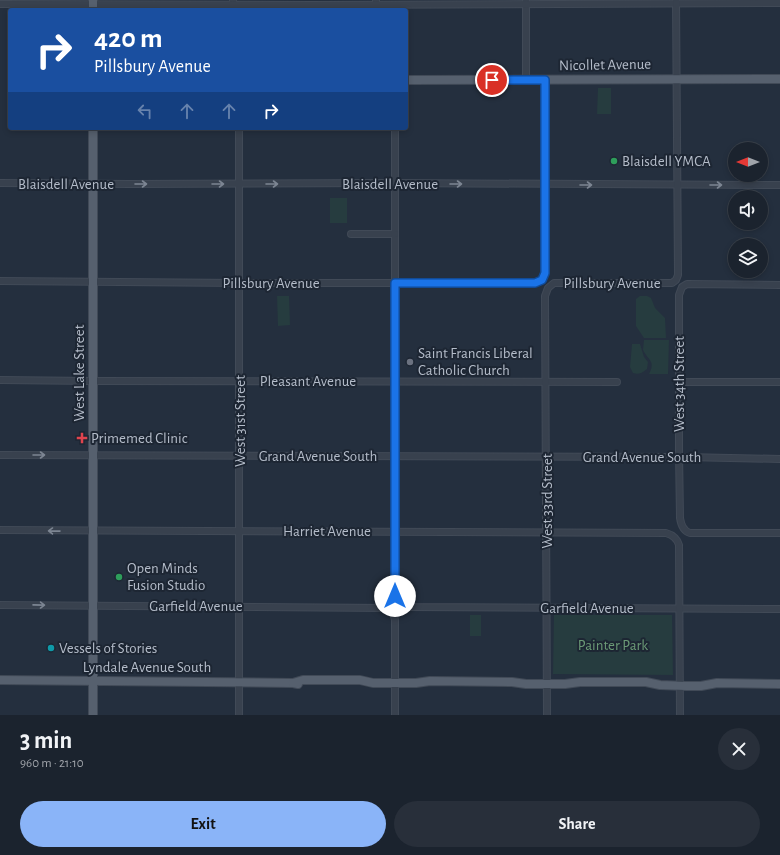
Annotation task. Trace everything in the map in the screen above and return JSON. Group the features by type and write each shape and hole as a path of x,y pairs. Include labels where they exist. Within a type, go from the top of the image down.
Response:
{"main road":[{"name":"Nicollet Avenue","path":"408,80 780,79"},
{"name":"West Lake Street","path":"93,130 93,715"},
{"name":"Lyndale Avenue South","path":"0,680 293,683 303,680 360,680 373,683 416,684 430,681 517,682 526,684 639,682 660,685 701,686 713,688 780,689"},
{"name":"Lyndale Avenue South","path":"701,686 714,683 780,684"}],"street":[{"path":"526,2 526,80"},
{"path":"0,4 376,5 526,2 780,3"},
{"path":"676,2 678,185"},
{"path":"545,80 545,184"},
{"name":"West 31st Street","path":"239,130 239,715"},
{"path":"395,130 395,532"},
{"name":"Blaisdell Avenue","path":"0,183 780,185"},
{"name":"Pillsbury Avenue","path":"0,281 535,283 542,280 545,273 545,184"},
{"name":"Pillsbury Avenue","path":"548,288 554,283 672,283 676,280 678,275 678,185"},
{"path":"351,234 395,234"},
{"name":"Pillsbury Avenue","path":"682,287 686,284 780,285"},
{"name":"West 34th Street","path":"682,287 679,295 679,457 681,524 684,529 690,533 780,533"},
{"name":"West 33rd Street","path":"547,715 545,296 548,288"},
{"name":"Pleasant Avenue","path":"0,380 617,382"},
{"path":"679,382 780,382"},
{"name":"Grand Avenue South","path":"0,455 679,457 780,459"},
{"name":"Harriet Avenue","path":"0,530 666,533 672,534 676,538 679,545 680,608"},
{"name":"Garfield Avenue","path":"395,532 396,602 399,605 408,607 780,609"},
{"name":"Garfield Avenue","path":"0,605 382,607 391,610 395,620 395,683"},
{"path":"680,608 680,715"},
{"path":"395,683 395,715"}],"green space":[{"path":"598,88 611,88 611,114 597,114"},
{"path":"330,198 347,198 347,223 330,223"},
{"path":"277,296 289,296 290,325 278,326"},
{"path":"640,296 647,296 651,298 655,308 665,318 666,338 644,338 636,326 636,299"},
{"path":"644,340 669,340 668,374 649,374 652,366 643,350"},
{"path":"632,344 640,344 644,357 648,362 647,369 639,374 633,373 630,367"},
{"path":"470,615 481,615 481,636 470,636"},
{"name":"Painter Park","path":"554,615 672,615 673,675 553,674"}],"place":[{"name":"Blaisdell YMCA","path":"614,161"},
{"name":"Saint Francis Liberal Catholic Church","path":"410,362"},
{"name":"Primemed Clinic","path":"82,438"},
{"name":"Open Minds Fusion Studio","path":"119,577"},
{"name":"Vessels of Stories","path":"51,648"}],"route":[{"path":"395,596 395,283 535,283 542,280 545,273 545,80 492,80"}]}
